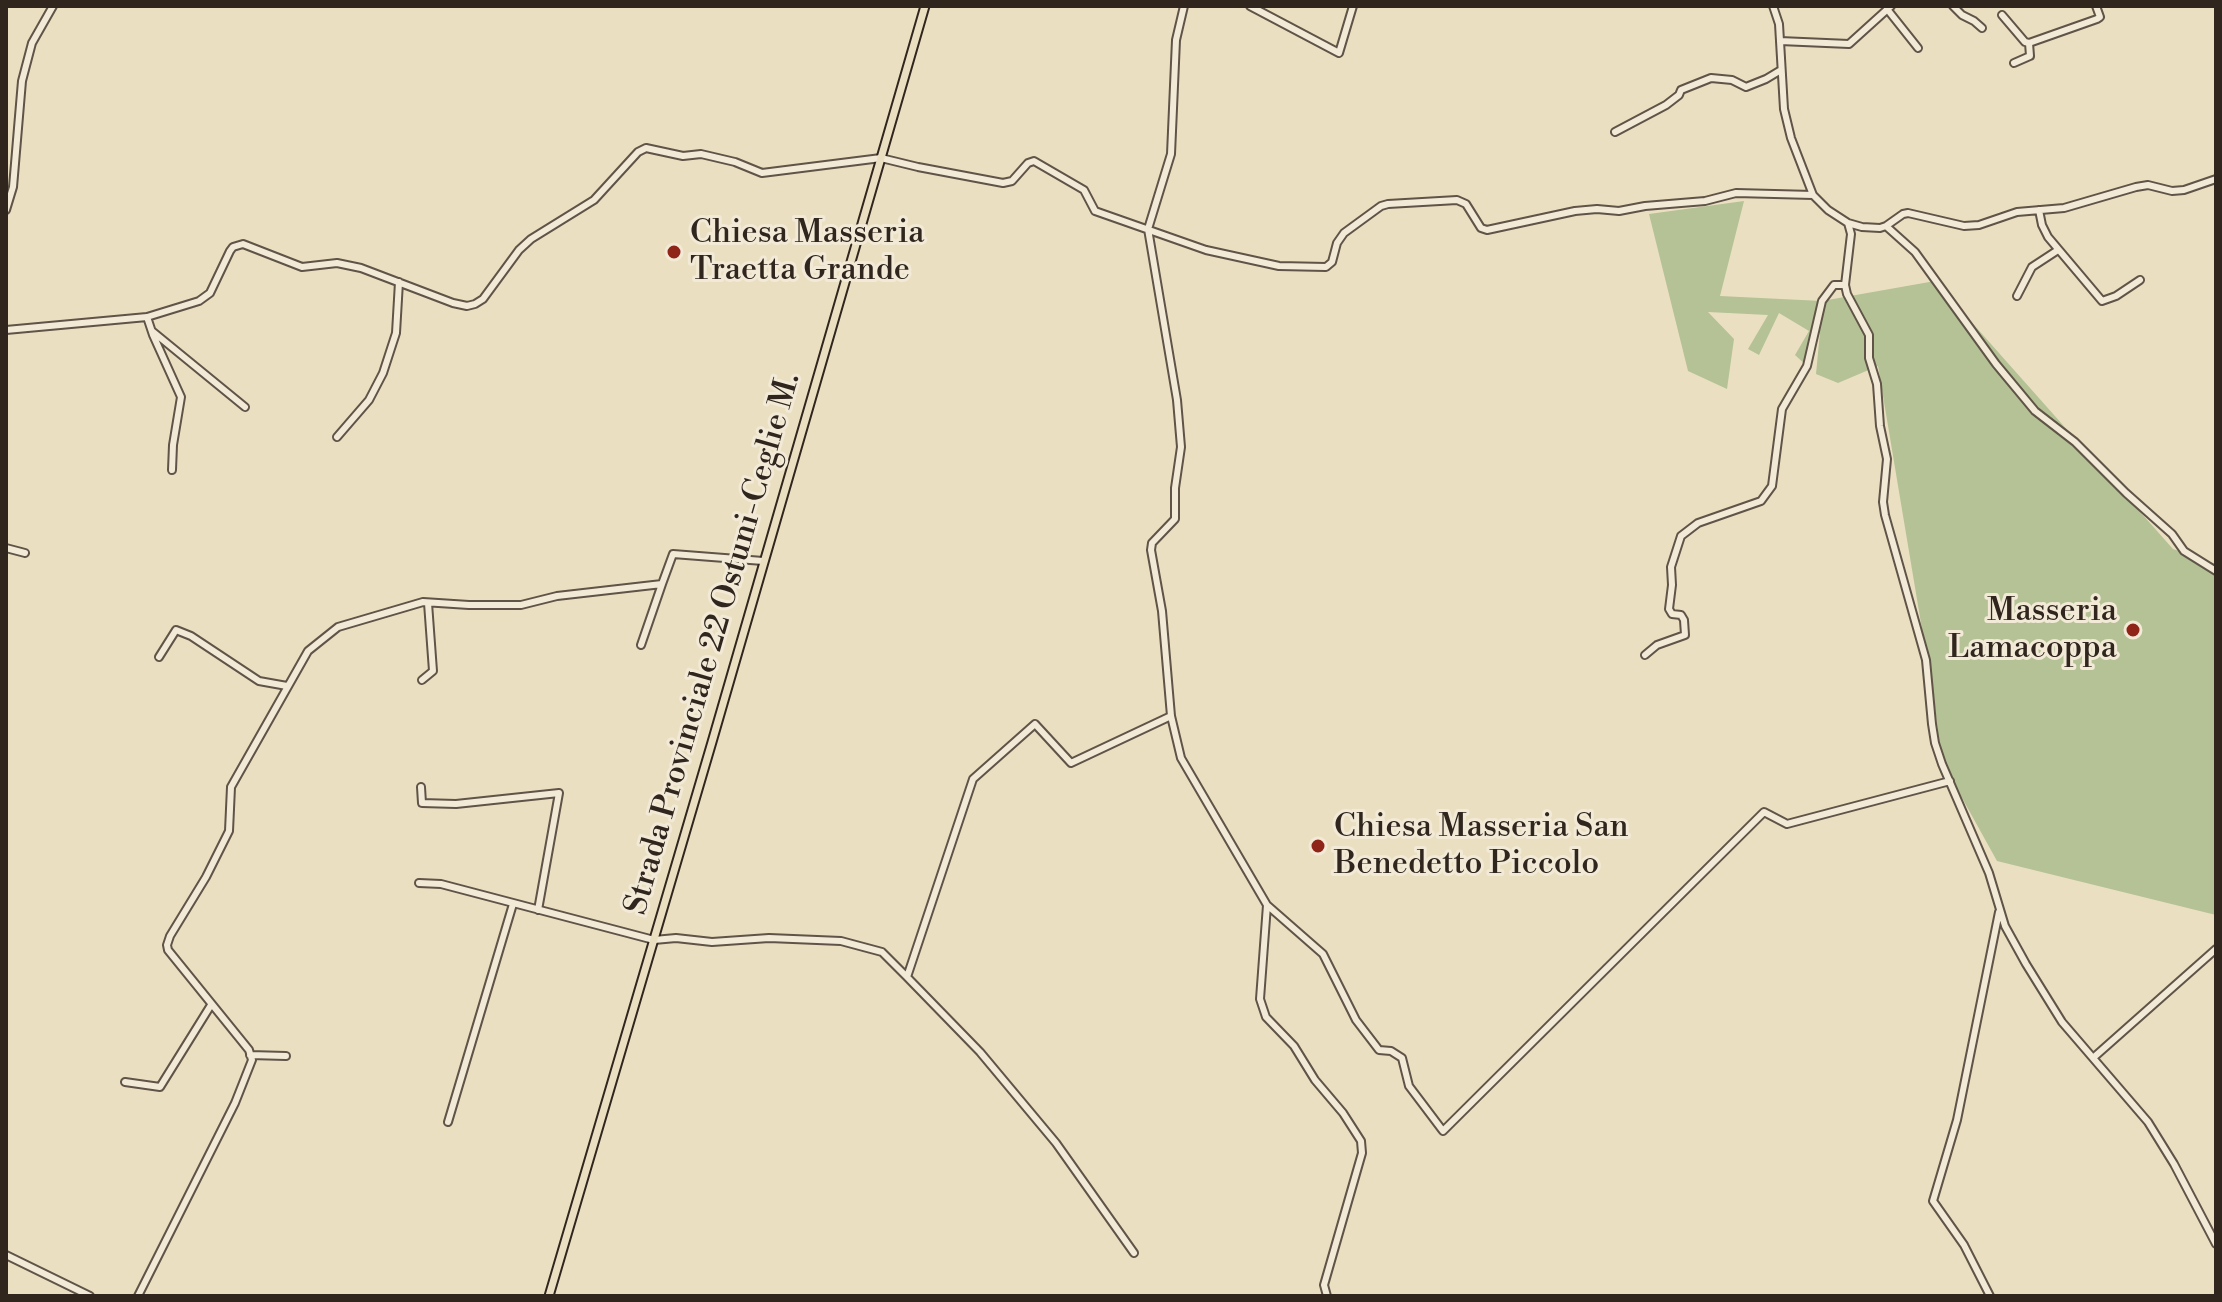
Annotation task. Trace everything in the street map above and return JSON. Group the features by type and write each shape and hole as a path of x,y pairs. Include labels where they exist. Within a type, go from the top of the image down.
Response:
{"main road":[{"name":"Strada Provinciale 22 Ostuni-Ceglie M.","path":"549,1296 925,6"}],"street":[{"path":"6,210 13,187 22,81 32,43 53,6"},
{"path":"1184,6 1176,40 1171,154 1148,229 1180,421 1176,513 1172,523 1152,543 1151,550 1162,611 1171,716 1181,758 1267,905 1323,954 1356,1020 1379,1050 1391,1051 1402,1058 1409,1086 1443,1131 1764,812 1787,824 1950,781"},
{"path":"1250,6 1339,53 1353,6"},
{"path":"1773,6 1779,24 1787,125 1813,195 1848,223 1862,227 1886,226 1908,213 1964,226 1979,225 2017,212 2064,208 2136,187 2148,185 2172,191 2184,190 2216,179"},
{"path":"1953,6 1982,28"},
{"path":"2002,15 2029,43 2097,19 2100,17 2096,6"},
{"path":"1780,41 1849,44 1889,7 1918,48"},
{"path":"2014,63 2030,56 2029,43"},
{"path":"1615,132 1666,105 1681,90 1711,78 1732,80 1746,87 1781,70"},
{"path":"6,330 147,317 199,301 210,293 233,247 243,244 302,267 337,263 361,268 453,303 475,304 483,299 519,250 531,239 594,200 638,152 646,148 683,156 701,154 735,162 762,173 881,158 1003,183 1012,181 1028,163 1034,161 1084,190 1095,211 1206,250 1279,266 1320,268 1332,262 1332,254 1344,233 1388,204 1457,200 1466,204 1481,228 1487,230 1575,211 1619,211 1705,201 1736,193 1813,195"},
{"path":"2039,210 2042,225 2058,250 2102,301 2140,280"},
{"path":"1848,223 1851,234 1845,285 1869,335 1869,358 1877,384 1880,426 1887,459 1883,502 1885,515 1926,660 1935,743 1989,873 2005,926 2062,1022 2148,1122 2216,1244"},
{"path":"1886,226 1915,252 1996,364 2035,411 2075,442 2172,534 2184,551 2216,571"},
{"path":"2017,296 2032,267 2058,250"},
{"path":"337,437 369,400 383,373 396,333 399,282"},
{"path":"1645,655 1657,645 1685,635 1681,615 1672,614 1669,609 1671,567 1681,536 1698,523 1761,501 1772,486 1782,409 1807,366 1822,301 1834,285 1845,285"},
{"path":"147,317 181,397 172,470"},
{"path":"152,331 245,407"},
{"path":"6,548 25,553"},
{"path":"641,645 673,554 763,561"},
{"path":"138,1296 235,1103 252,1060 249,1050 167,945 229,831 231,787 308,651 338,627 423,602 521,605 557,596 662,584"},
{"path":"422,680 433,671 428,603"},
{"path":"159,657 176,630 191,636 259,681 287,686"},
{"path":"907,977 973,779 1035,724 1071,763 1171,716"},
{"path":"421,787 422,803 456,804 559,793 538,910"},
{"path":"419,883 441,884 654,940 676,938 712,942 769,938 841,941 882,952 951,1020 999,1074 1056,1143 1134,1253"},
{"path":"448,1122 513,904"},
{"path":"1267,905 1260,999 1266,1017 1294,1046 1315,1080 1343,1113 1361,1141 1362,1153 1324,1285 1327,1296"},
{"path":"1990,1296 1964,1245 1933,1201 1957,1120 1999,908"},
{"path":"1996,929 1999,925 2005,926"},
{"path":"2093,1058 2216,949"},
{"path":"125,1082 160,1087 211,1005"},
{"path":"250,1055 286,1056"},
{"path":"6,1255 90,1296"}],"green space":[{"path":"1744,201 1720,296 1822,301 1935,281 2173,549 2216,564 2216,915 1997,861 1941,760 1935,707 1878,366 1838,383 1816,374 1820,332 1807,366 1795,355 1809,331 1779,313 1759,355 1748,349 1768,315 1708,312 1734,339 1727,389 1688,371 1649,214"}],"place":[{"name":"Chiesa Masseria Traetta Grande","path":"674,252"},
{"name":"Masseria Lamacoppa","path":"2133,630"},
{"name":"Chiesa Masseria San Benedetto Piccolo","path":"1318,846"}]}
